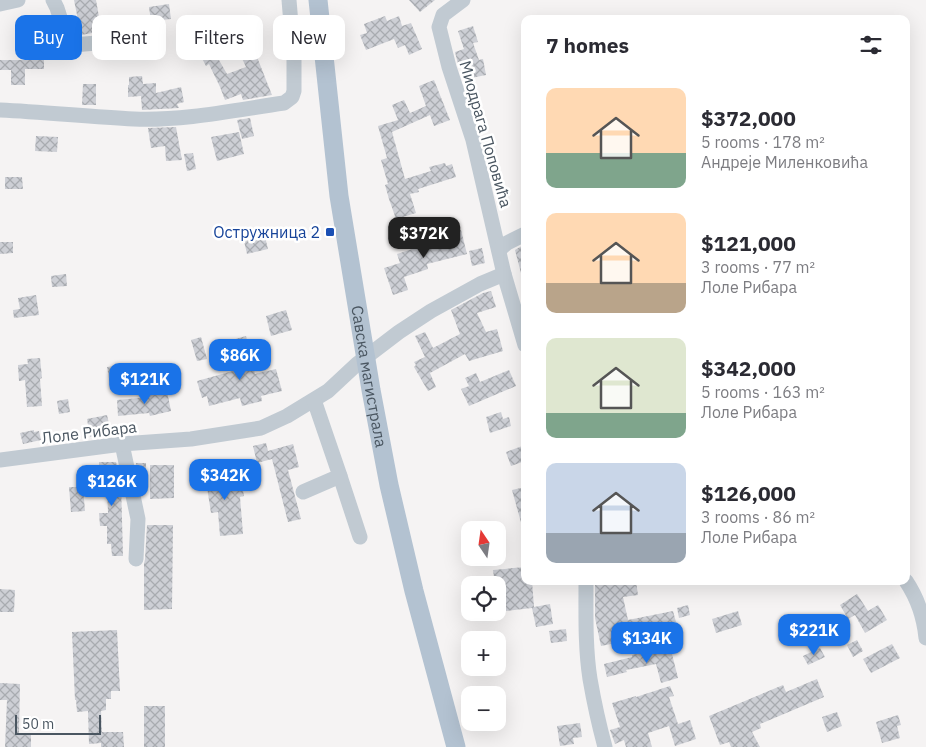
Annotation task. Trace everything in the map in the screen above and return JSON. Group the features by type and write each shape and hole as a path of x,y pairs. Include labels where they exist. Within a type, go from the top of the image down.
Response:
{"main road":[{"name":"Савска магистрала","path":"318,0 339,196 371,390 389,485 414,591 456,747"}],"street":[{"path":"0,4 18,0"},
{"path":"53,0 69,43 73,45 92,44"},
{"path":"0,110 144,119 188,117 284,104 292,98 294,90 294,60 289,0"},
{"name":"Миодрага Поповића","path":"463,0 443,15 439,27 449,67 473,140 504,274 521,331"},
{"path":"499,250 507,243 521,236"},
{"name":"Лоле Рибара","path":"0,460 122,444 191,439 261,428 281,419 328,391 399,332 432,311 480,284 504,274"},
{"path":"314,400 360,537"},
{"path":"122,444 138,519 136,559"},
{"path":"303,492 340,476"},
{"path":"586,585 590,678 605,747"},
{"path":"908,585 920,608 926,638"}],"building":[{"path":"74,0 96,0 99,15 92,15 92,33 82,35 82,15 77,15"},
{"path":"409,0 435,0 420,12"},
{"path":"169,4 171,19 166,20 166,15 150,15 149,7"},
{"path":"385,16 387,21 399,16 402,26 411,23 422,49 409,55 405,45 398,48 394,39 366,50 360,35 367,33 364,24"},
{"path":"473,26 478,42 473,43 479,60 483,59 486,75 471,78 467,61 458,64 455,52 464,49 458,31"},
{"path":"0,60 44,60 44,69 25,69 25,85 11,85 11,70 0,70"},
{"path":"203,60 219,60 227,74 246,67 243,60 258,60 272,95 243,100 241,94 225,100 209,64 206,66"},
{"path":"142,76 143,84 156,83 156,93 181,87 184,102 177,104 179,108 142,110 141,96 128,97 128,85 129,77"},
{"path":"434,80 450,120 434,126 430,115 392,132 405,179 431,171 429,167 445,163 446,166 452,164 456,177 418,189 419,192 410,194 416,213 396,219 385,185 388,184 381,160 387,158 378,126 398,120 392,105 404,100 410,113 426,106 419,86"},
{"path":"83,84 96,84 96,105 82,105"},
{"path":"250,118 254,136 242,139 237,120"},
{"path":"176,127 182,160 166,161 165,146 151,148 148,128"},
{"path":"239,132 244,154 217,161 211,137"},
{"path":"36,136 58,137 57,152 35,151"},
{"path":"193,153 196,169 187,171 184,154"},
{"path":"5,177 22,177 23,189 5,189"},
{"path":"461,230 467,254 427,264 428,269 404,277 408,290 393,295 384,268 400,263 397,254 434,242 433,237"},
{"path":"265,237 268,249 247,254 244,241"},
{"path":"0,242 13,242 13,253 0,254"},
{"path":"521,246 521,273 515,250"},
{"path":"482,248 485,263 472,266 469,251"},
{"path":"66,274 67,286 52,287 51,276"},
{"path":"491,291 496,307 477,313 486,332 497,329 503,351 469,361 465,354 430,373 436,387 428,391 414,367 416,365 414,362 425,357 415,336 425,332 433,348 460,334 451,310 483,293"},
{"path":"36,295 39,315 14,318 13,310 20,309 18,298"},
{"path":"286,310 292,330 271,336 266,316"},
{"path":"246,336 255,374 276,369 282,391 261,396 262,401 242,406 240,398 209,406 207,396 202,398 197,381 233,371 232,367 239,365 232,340"},
{"path":"201,337 207,359 197,361 191,340"},
{"path":"40,358 42,406 27,407 25,380 19,381 18,365 28,364 27,359"},
{"path":"120,365 123,382 110,384 107,367"},
{"path":"509,370 516,386 469,406 461,389 469,386 465,378 476,373 480,382"},
{"path":"167,391 171,411 150,416 149,413 118,416 117,400 139,398"},
{"path":"68,399 70,412 59,414 57,401"},
{"path":"501,412 503,419 509,417 511,426 490,433 486,417"},
{"path":"107,415 111,433 90,437 87,419"},
{"path":"34,430 34,432 39,431 41,440 23,444 20,433"},
{"path":"266,443 268,451 293,444 299,467 288,470 301,519 288,522 272,459 257,463 253,446"},
{"path":"521,446 521,462 511,466 506,452"},
{"path":"99,462 116,462 121,483 123,556 112,556 111,544 107,544 107,526 100,526 99,513 108,513 107,484 99,484"},
{"path":"136,463 146,463 146,473 138,473"},
{"path":"150,465 174,465 174,498 150,499"},
{"path":"205,467 222,467 222,483 241,480 244,496 240,497 243,534 220,536 218,512 211,513 207,487 205,487"},
{"path":"69,487 83,487 85,511 71,512"},
{"path":"521,488 521,522 512,490"},
{"path":"147,525 173,525 172,609 144,610 144,564"},
{"path":"521,567 521,585 532,585 534,607 550,604 553,624 536,627 532,608 506,611 506,576 494,576 493,570"},
{"path":"595,585 637,585 638,595 623,597 628,620 673,611 676,622 624,633 626,641 601,646 595,618"},
{"path":"0,589 15,590 14,612 0,612"},
{"path":"857,594 868,611 878,605 887,620 865,633 855,615 848,619 840,605"},
{"path":"688,605 690,615 679,618 677,608"},
{"path":"738,611 742,625 716,633 712,619"},
{"path":"566,629 567,641 551,643 549,631"},
{"path":"117,630 120,691 111,691 111,699 106,699 106,710 101,711 102,732 123,732 124,747 101,747 101,743 89,744 88,711 77,712 72,632"},
{"path":"857,640 863,651 853,657 847,645"},
{"path":"892,644 900,658 871,673 863,659"},
{"path":"670,646 678,678 661,683 656,664 626,670 627,672 607,677 604,664"},
{"path":"820,648 825,657 808,665 803,656"},
{"path":"817,679 824,697 760,724 761,728 752,732 760,747 731,747 729,742 720,745 709,716 783,685 786,692"},
{"path":"0,683 20,684 19,733 31,734 31,747 5,747 7,700 0,700"},
{"path":"670,686 674,696 669,697 678,724 690,720 696,739 675,746 669,726 648,733 652,747 626,747 624,740 615,744 610,730 620,727 612,703"},
{"path":"144,706 165,706 165,747 144,747"},
{"path":"837,712 842,726 827,732 822,717"},
{"path":"898,715 901,725 897,726 900,738 882,743 876,722"},
{"path":"580,723 582,737 573,738 574,744 560,746 557,726"}],"place":[{"name":"Остружница 2","path":"330,232"}]}
